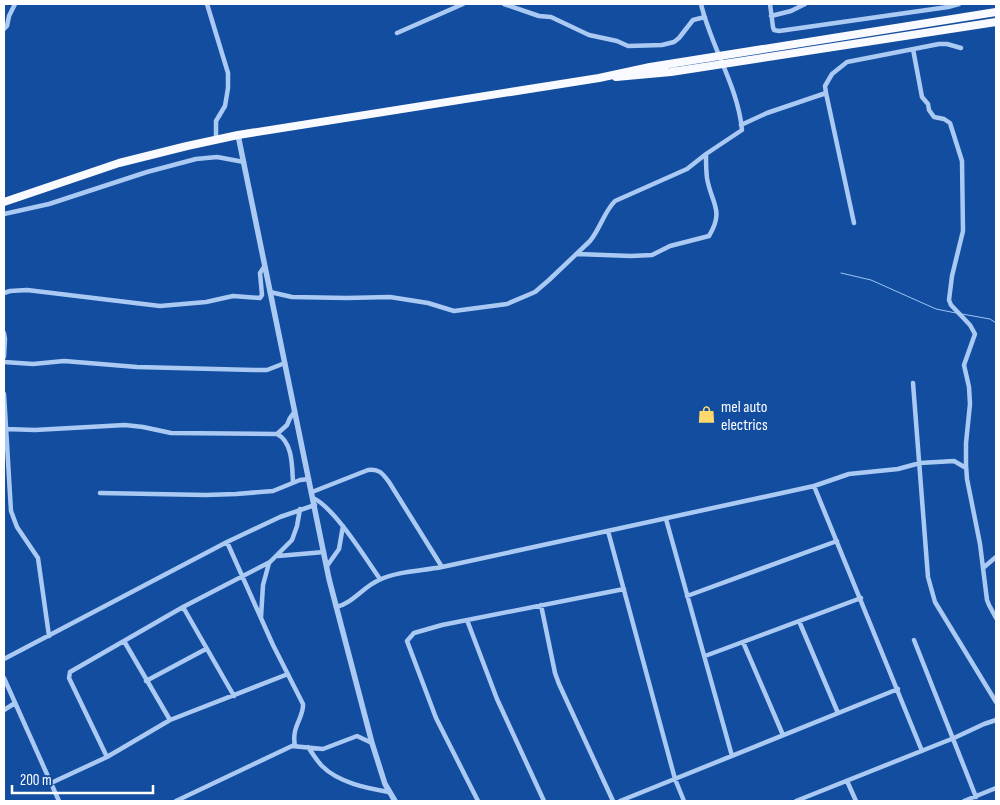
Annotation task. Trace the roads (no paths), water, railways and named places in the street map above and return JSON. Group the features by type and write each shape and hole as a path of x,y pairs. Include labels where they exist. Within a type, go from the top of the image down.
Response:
{"main road":[{"path":"4,202 119,163 238,135 599,78 642,68 996,12"},
{"path":"599,78 654,75 996,22"},
{"path":"4,206 23,196"}],"street":[{"path":"4,29 7,26 9,16 15,4"},
{"path":"207,4 228,73 225,106 216,121 216,140"},
{"path":"398,33 463,4"},
{"path":"504,4 539,16 551,17 589,35 614,40 628,46 662,45 674,42 693,20 704,17"},
{"path":"270,292 292,297 390,297 454,311 514,302 535,292 596,234 610,206 616,201 687,169 742,130 728,74 704,17 701,4"},
{"path":"770,4 773,28 779,31 959,4"},
{"path":"771,16 791,11 805,4"},
{"path":"854,222 826,93 825,86 832,74 847,62 939,44 960,48"},
{"path":"912,49 922,97 928,104 929,110 934,117 944,119 950,123 963,166 963,239 953,270 949,300 951,305 976,334 964,365 969,387 970,404 966,443 966,468 989,605 996,618"},
{"path":"741,124 826,93"},
{"path":"238,135 336,607 372,743 389,792 395,801"},
{"path":"577,254 652,255 670,246 709,236 716,224 716,204 707,179 706,154"},
{"path":"4,214 49,204 148,172 196,159 217,158 244,162"},
{"path":"4,293 27,290 160,306 206,302 233,296 260,298 262,295 260,273 264,267"},
{"path":"4,333 4,357"},
{"path":"4,362 34,364 64,361 137,367 254,370 267,370 285,363"},
{"path":"913,383 928,577 935,602 996,702"},
{"path":"4,394 11,510 17,527 38,558 49,636"},
{"path":"277,434 287,425 295,411"},
{"path":"5,428 45,430 125,425 171,433 277,434 287,443 294,482"},
{"path":"336,607 349,602 380,579 393,575 442,567 666,519 814,486 849,474 902,468 920,463 949,461 957,462 966,468"},
{"path":"313,495 368,470 380,471 389,482 442,567"},
{"path":"100,493 236,494 273,491 294,482 309,479"},
{"path":"814,486 922,751"},
{"path":"313,495 322,502 343,526 380,579"},
{"path":"4,659 227,542 300,509 315,505"},
{"path":"106,757 68,676 71,670 183,607 270,562 292,540 300,509"},
{"path":"666,519 732,756"},
{"path":"327,566 339,549 343,526"},
{"path":"608,531 675,779 684,801"},
{"path":"687,596 837,540"},
{"path":"227,542 244,576 261,619 304,707 294,729 294,746"},
{"path":"277,556 324,552"},
{"path":"983,568 996,558"},
{"path":"261,619 263,585 270,562"},
{"path":"478,801 436,718 407,641 414,633 466,620 624,588"},
{"path":"705,656 861,598"},
{"path":"541,605 555,673 612,801"},
{"path":"183,607 234,696"},
{"path":"466,620 497,699 544,801"},
{"path":"799,621 838,713"},
{"path":"914,640 978,796 984,801"},
{"path":"124,641 170,720"},
{"path":"743,642 783,735"},
{"path":"146,681 206,649"},
{"path":"51,784 106,757 170,720 288,674"},
{"path":"4,678 59,801"},
{"path":"620,801 898,689"},
{"path":"4,710 15,704"},
{"path":"796,801 996,720"},
{"path":"176,801 294,746 327,748 357,736 372,743"},
{"path":"308,747 327,771 358,785 389,792"},
{"path":"847,781 856,801"},
{"path":"964,801 996,788"}],"waterway":[{"path":"841,273 871,280 936,309 956,313"},
{"path":"962,314 990,319 996,323"}],"place":[{"name":"mel auto electrics","path":"707,415"}]}
